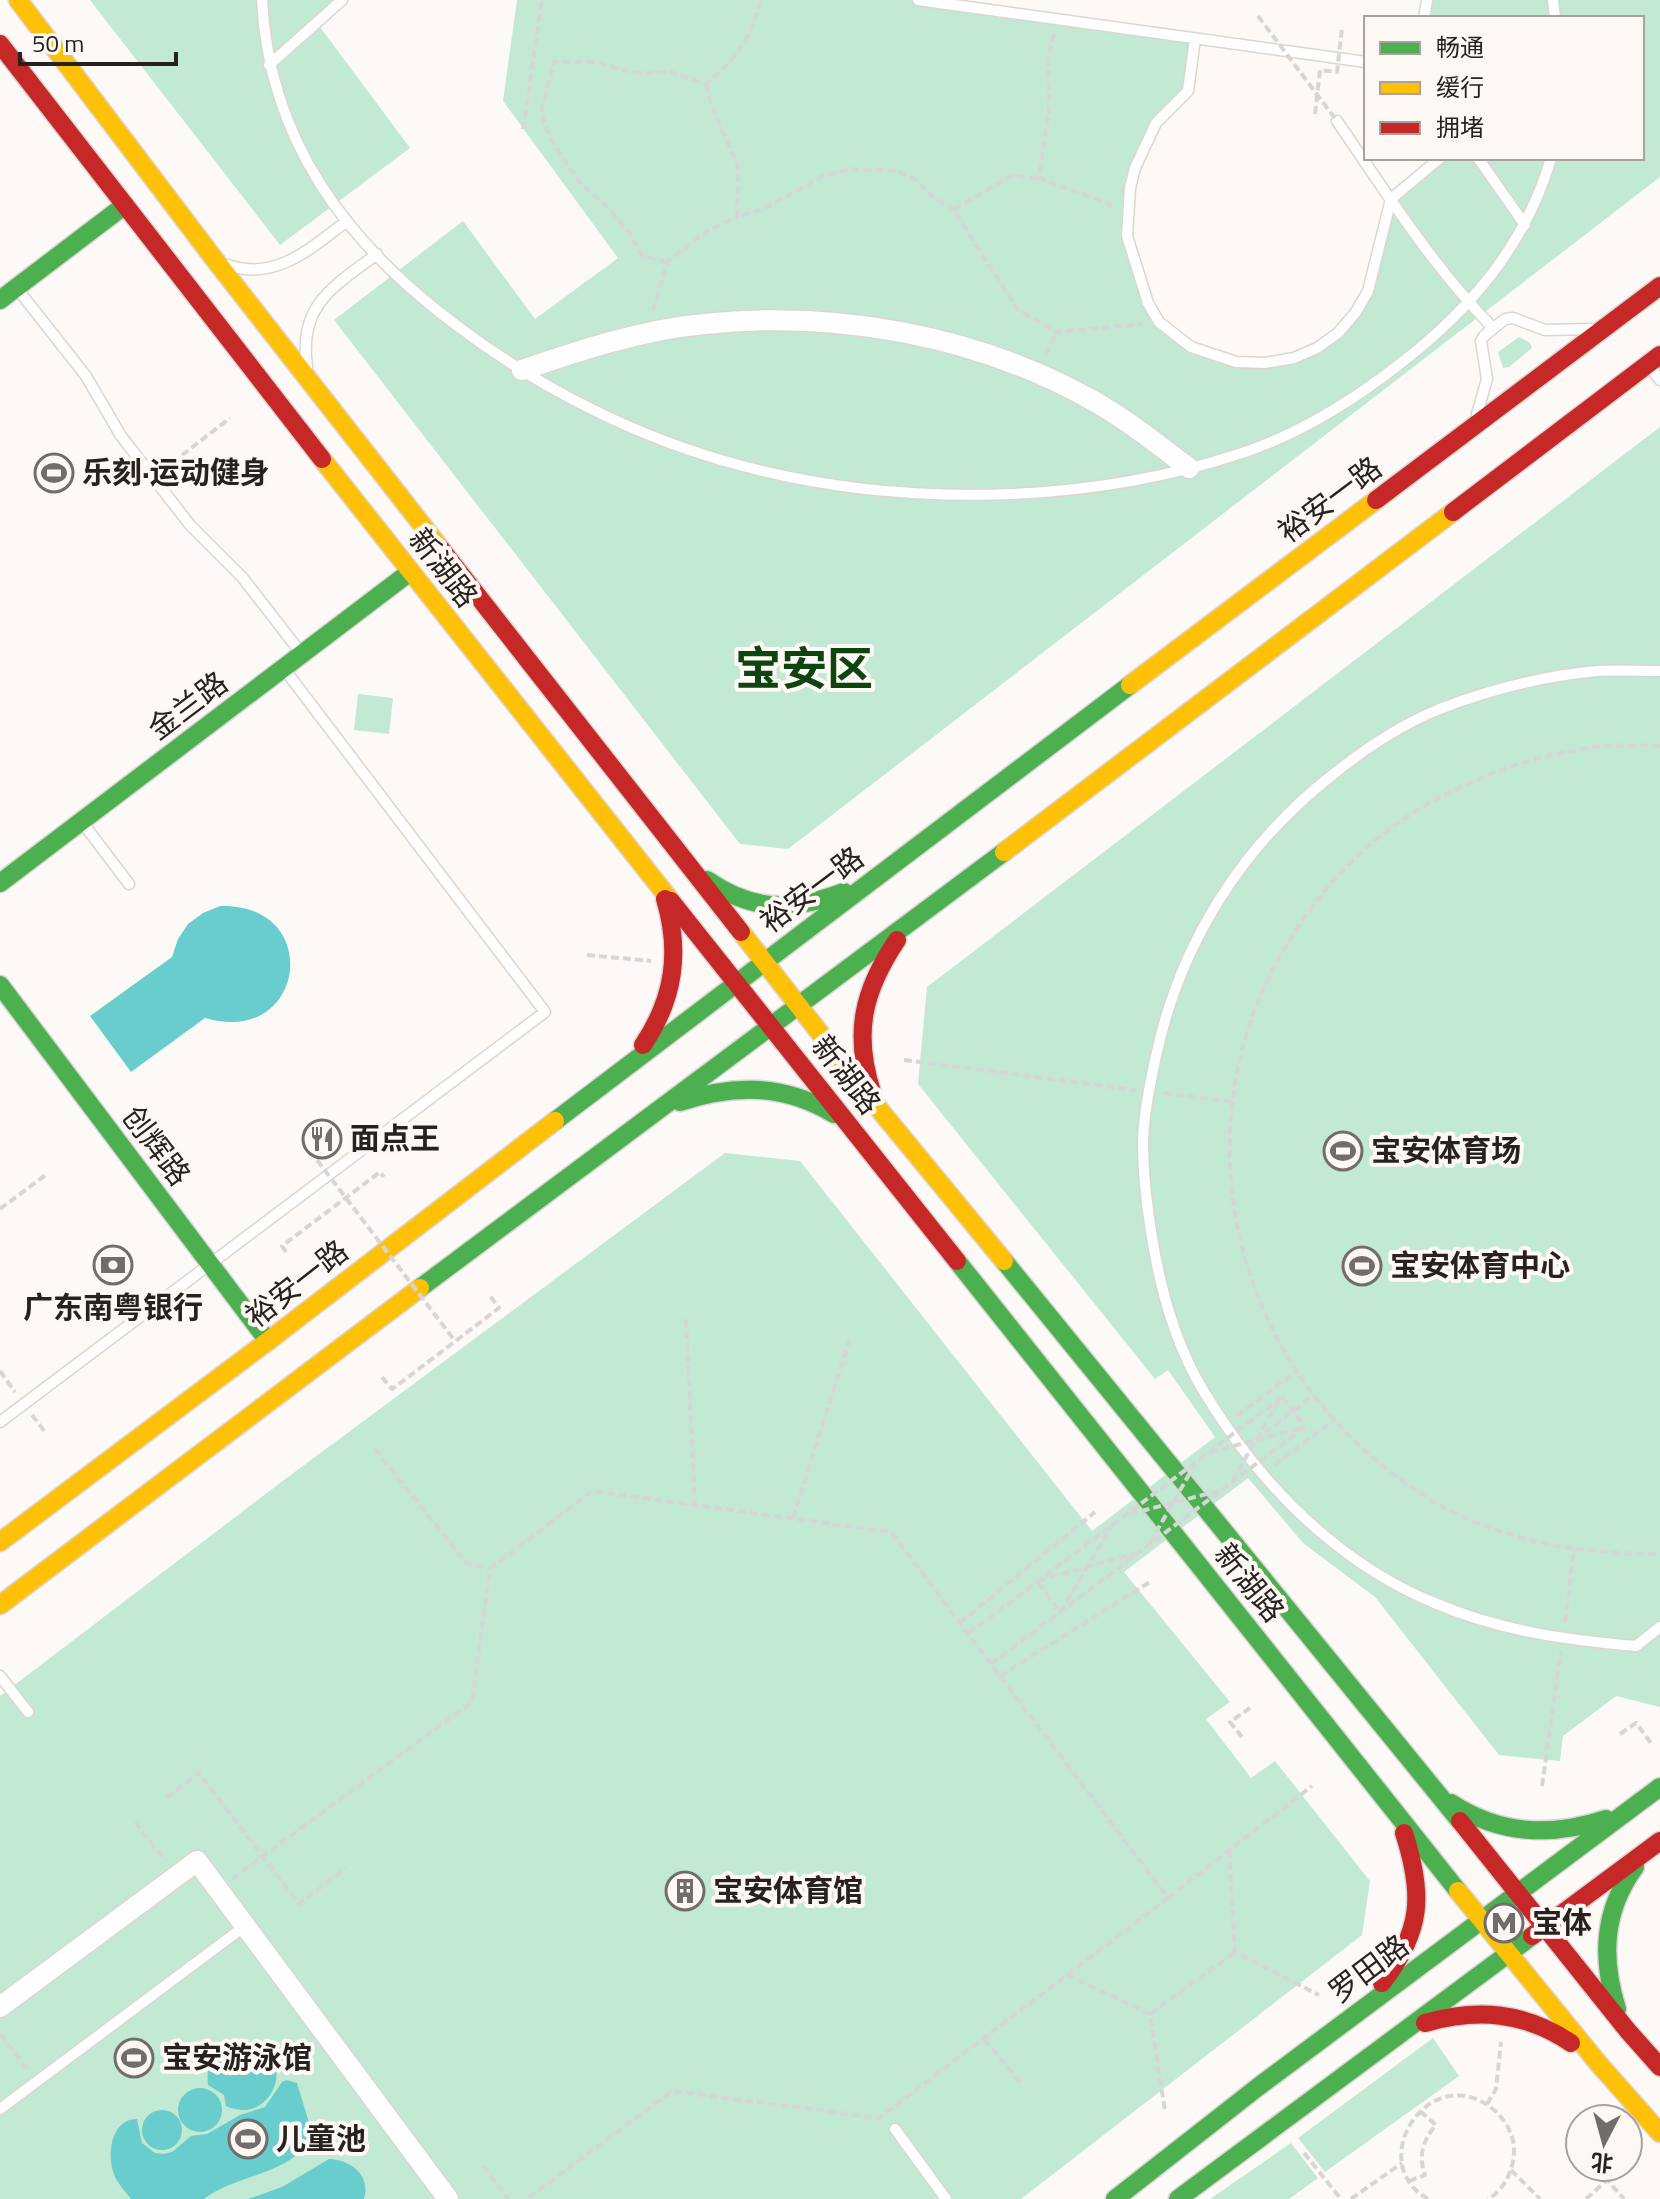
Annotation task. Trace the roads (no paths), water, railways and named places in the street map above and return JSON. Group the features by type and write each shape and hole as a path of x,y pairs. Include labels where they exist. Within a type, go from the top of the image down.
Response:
{"main road":[{"name":"新湖路","path":"18,0 215,260 883,1114 1660,2067"},
{"name":"新湖路","path":"0,44 410,572 1509,1954 1660,2133"},
{"path":"0,300 125,205"},
{"name":"裕安一路","path":"0,1542 268,1341 736,981 1660,286"},
{"path":"0,1605 1654,360"},
{"path":"317,452 328,460 344,457 352,447 350,432"},
{"name":"金兰路","path":"0,883 410,572"},
{"path":"686,863 715,887 739,899 772,907 802,906 878,877"},
{"path":"615,1074 650,1036 671,988 675,962 674,936 660,883"},
{"path":"883,1114 863,1067 860,1023 873,978 908,924"},
{"name":"创辉路","path":"0,985 268,1341"},
{"path":"653,1112 698,1095 725,1089 772,1089 821,1104 859,1136"},
{"path":"904,1193 901,1180 910,1168 920,1167 932,1174"},
{"name":"罗田路","path":"1115,2199 1516,1892 1660,1787"},
{"path":"1435,1789 1464,1813 1522,1831 1562,1831 1586,1826 1632,1808"},
{"path":"1357,2013 1396,1967 1418,1918 1416,1870 1395,1810"},
{"path":"1178,2199 1657,1843"},
{"path":"1628,2031 1610,1988 1607,1931 1614,1904 1626,1878 1657,1843"},
{"path":"1409,2028 1464,2014 1504,2013 1523,2017 1563,2037 1598,2063"}],"street":[{"path":"522,370 594,346 703,324 761,320 897,330 968,348 1039,374 1102,406 1189,468"},
{"path":"0,2007 197,1861 448,2199"}],"lane":[{"path":"262,0 269,65 279,101 299,150 347,221 436,310 480,344 522,370 604,415 677,446 804,481 875,490 1005,494 1066,489 1189,468 1245,452 1294,431 1342,404 1428,342 1469,304 1501,264 1525,225 1542,190 1550,160"},
{"path":"269,65 342,0"},
{"path":"918,0 1364,62"},
{"path":"1195,39 1188,91 1156,123 1135,168 1127,236 1148,303 1159,322 1191,347 1236,362 1265,363 1294,358 1317,348 1338,333 1356,312 1368,291 1391,199 1438,160"},
{"path":"1337,121 1469,304 1493,328"},
{"path":"1479,160 1525,225"},
{"path":"215,260 238,269 278,267 296,259 347,221"},
{"path":"309,380 305,355 307,332 317,302 328,290 377,254"},
{"path":"16,287 86,376 121,436 190,525 242,577 302,654"},
{"path":"1469,430 1484,395 1487,379 1481,341 1493,328 1505,319 1513,318 1545,330 1582,330 1608,325"},
{"path":"1654,360 1660,380"},
{"path":"0,1422 545,1012 284,668"},
{"path":"1660,671 1598,671 1515,684 1436,711 1362,751 1297,802 1241,864 1197,935 1165,1012 1148,1091 1143,1138 1144,1193 1159,1283 1191,1369 1225,1425 1300,1516 1373,1571 1435,1604 1508,1628 1563,1639 1636,1646 1660,1627"},
{"path":"82,821 129,884"},
{"path":"0,1676 28,1712"},
{"path":"0,2109 245,1926"},
{"path":"895,2129 946,2199"}],"water":[{"path":"220,906 254,911 276,926 288,948 290,972 282,995 265,1013 239,1022 205,1018 131,1072 90,1016 172,957 178,939 188,924"},
{"name":"儿童池","path":"245,2040 262,2047 273,2059 276,2072 268,2098 257,2107 243,2110 226,2106 224,2095 208,2085 208,2075 215,2053 227,2044"},
{"name":"儿童池","path":"282,2082 297,2083 310,2126 309,2142 286,2162 230,2184 204,2199 131,2199 117,2180 112,2169 111,2150 112,2141 121,2125 137,2119 142,2143 155,2153 172,2152 191,2136 207,2134 240,2115 265,2107"},
{"name":"儿童池","path":"200,2088 215,2095 222,2110 215,2125 200,2132 185,2125 178,2110 185,2095"},
{"path":"162,2110 176,2116 182,2130 176,2144 162,2150 148,2144 142,2130 148,2116"},
{"path":"329,2159 345,2162 357,2170 365,2183 364,2199 248,2199 282,2187"}],"place":[{"name":"乐刻·运动健身","path":"54,473"},
{"name":"面点王","path":"322,1139"},
{"name":"宝安体育场","path":"1343,1151"},
{"name":"广东南粤银行","path":"113,1265"},
{"name":"宝安体育中心","path":"1362,1266"},
{"name":"宝安体育馆","path":"685,1891"},
{"name":"宝体","path":"1504,1923"},
{"name":"宝安游泳馆","path":"134,2058"},
{"name":"儿童池","path":"248,2139"}],"district":[{"name":"宝安区","path":"804,669"}]}
